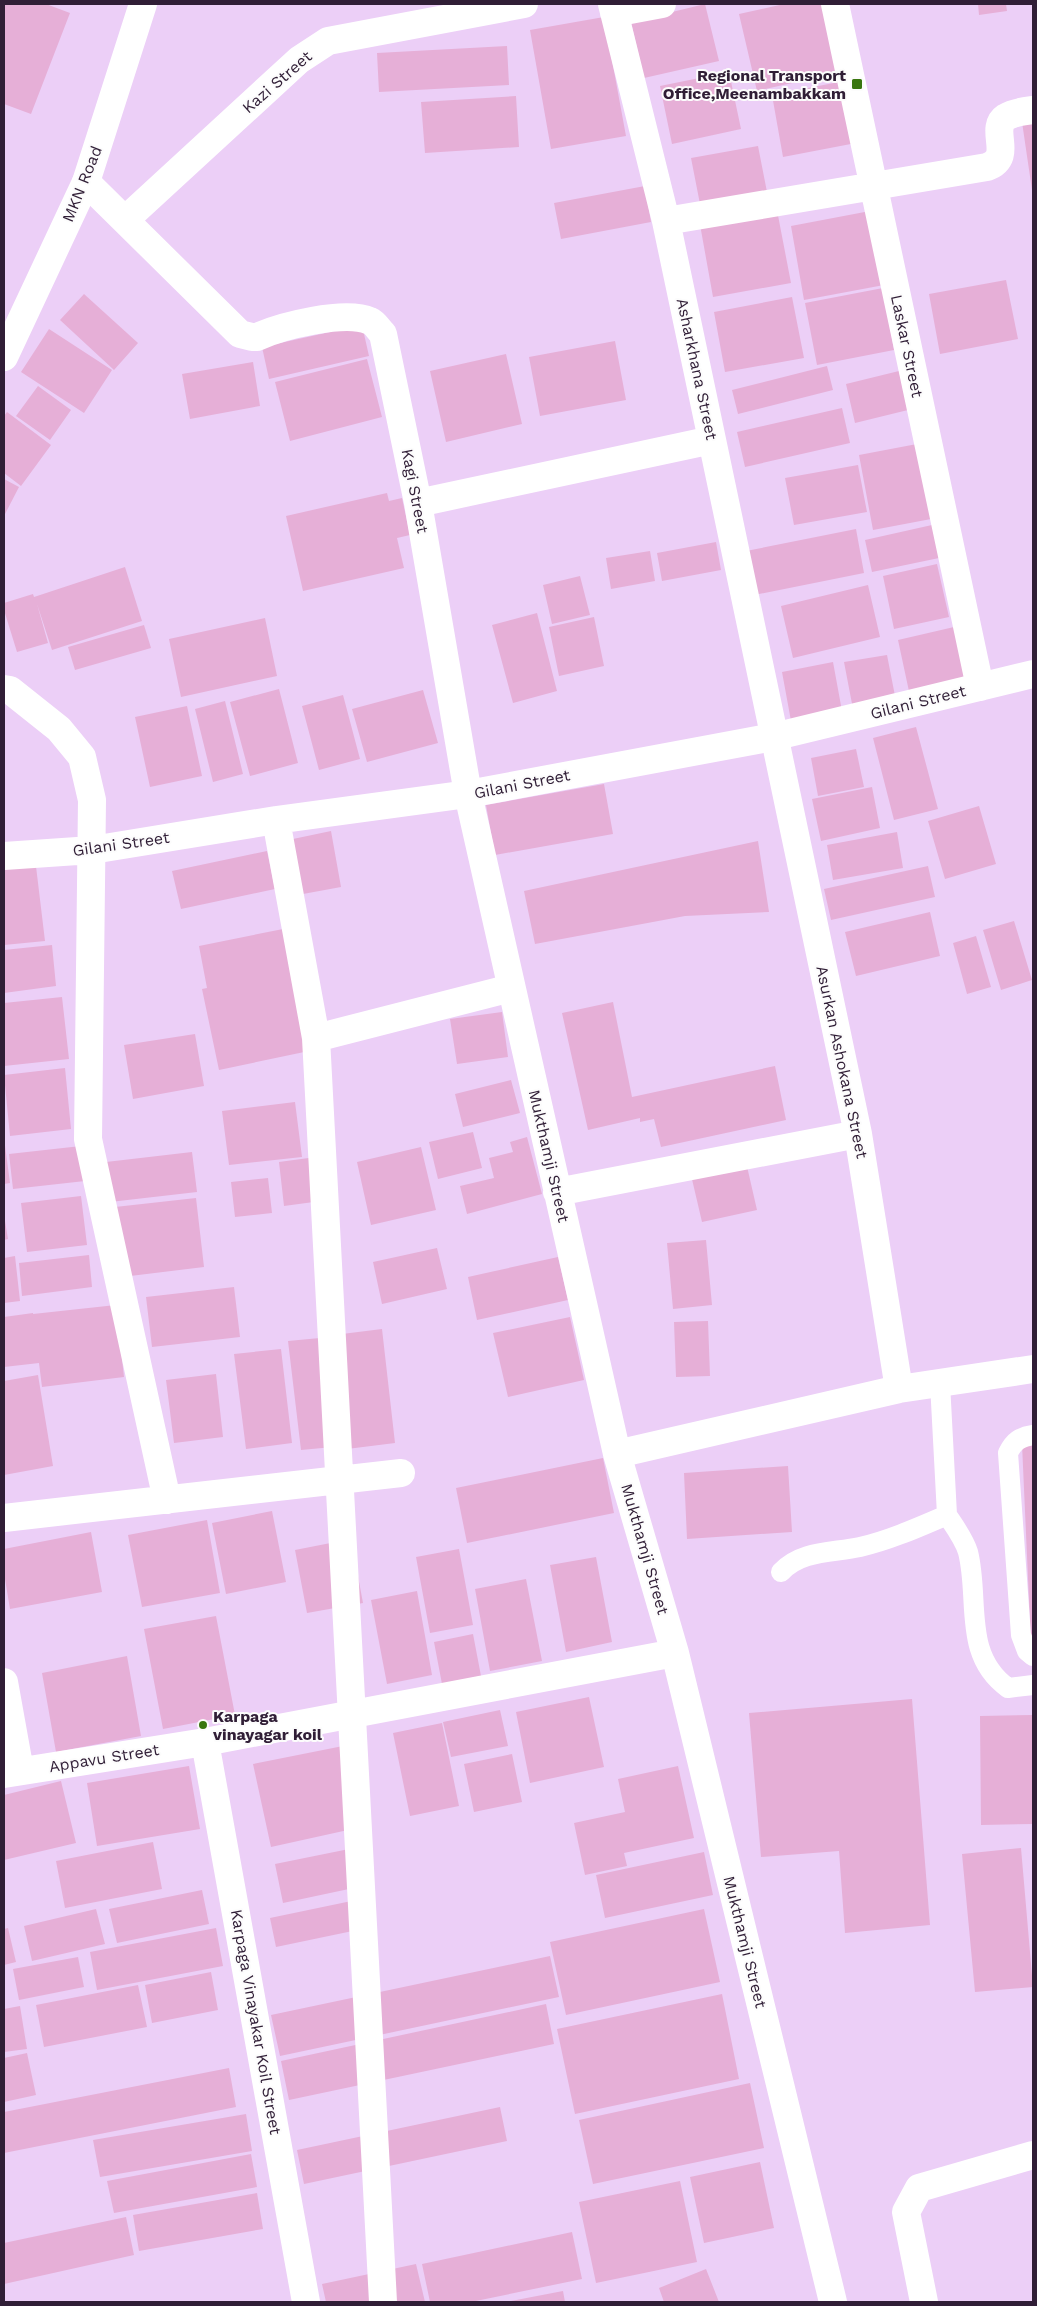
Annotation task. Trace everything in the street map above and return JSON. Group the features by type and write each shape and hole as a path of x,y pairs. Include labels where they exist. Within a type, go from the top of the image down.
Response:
{"street":[{"name":"MKN Road","path":"4,356 86,182 143,4"},
{"name":"Kazi Street","path":"125,220 299,60 328,41 524,4"},
{"path":"613,8 662,4"},
{"name":"Laskar Street","path":"835,4 980,687"},
{"name":"Asharkhana Street","path":"613,8 666,221 773,737"},
{"path":"666,221 994,165 1000,158 1000,125 1006,117 1033,110"},
{"path":"86,182 125,220"},
{"name":"Kagi Street","path":"125,220 240,334 257,337 332,318 352,316 371,321 383,334 418,503 468,794"},
{"path":"418,503 712,440"},
{"name":"Gilani Street","path":"4,856 92,850 276,820 468,794 773,737 1033,674"},
{"path":"4,690 10,690 59,729 82,757 92,800 88,1139 167,1500"},
{"name":"Asurkan Ashokana Street","path":"773,737 858,1134 899,1389"},
{"name":"Mukthamji Street","path":"468,794 617,1454 675,1653 833,2302"},
{"path":"276,820 316,1038 383,2302"},
{"path":"316,1038 511,988"},
{"path":"557,1192 858,1134"},
{"path":"617,1454 899,1389 1033,1369"},
{"path":"4,1518 401,1473"},
{"name":"Appavu Street","path":"12,1773 206,1742 675,1653"},
{"path":"4,1682 12,1773"},
{"name":"Karpaga Vinayakar Koil Street","path":"206,1742 306,2302"},
{"path":"924,2302 906,2212 918,2188 1033,2155"}],"lane":[{"path":"940,1383 947,1516 960,1534 968,1552 980,1652 986,1665 997,1680 1008,1688 1033,1685"},
{"path":"1033,1435 1025,1436 1014,1442 1008,1452 1021,1635 1027,1651 1033,1656"},
{"path":"781,1572 787,1565 820,1552 860,1547 908,1532 947,1516"}],"building":[{"path":"4,4 46,4 70,13 31,114 4,104"},
{"path":"705,4 719,61 644,78 631,22"},
{"path":"784,4 825,4 841,72 757,91 739,14"},
{"path":"978,4 1006,4 1007,11 979,15"},
{"path":"604,17 626,136 551,149 530,30"},
{"path":"507,46 509,85 379,92 377,53"},
{"path":"729,72 741,129 672,144 660,86"},
{"path":"844,81 856,143 783,157 772,95"},
{"path":"516,96 519,147 425,153 421,102"},
{"path":"1033,120 1033,190 1032,190 1022,122"},
{"path":"758,146 767,192 700,204 691,158"},
{"path":"645,186 651,222 561,239 554,203"},
{"path":"776,205 791,283 713,297 699,219"},
{"path":"870,211 884,285 804,300 791,226"},
{"path":"1006,280 1018,339 940,354 929,294"},
{"path":"883,288 894,350 817,365 805,303"},
{"path":"84,294 138,343 114,370 60,320"},
{"path":"792,297 804,358 725,372 714,312"},
{"path":"362,325 369,356 269,379 262,347"},
{"path":"49,329 112,370 84,413 21,372"},
{"path":"615,341 626,400 540,416 529,357"},
{"path":"506,354 522,424 446,442 430,371"},
{"path":"367,359 382,417 290,441 275,382"},
{"path":"253,362 260,406 190,419 182,374"},
{"path":"827,366 833,390 738,414 732,390"},
{"path":"899,371 908,410 855,423 846,384"},
{"path":"38,386 71,410 50,440 16,416"},
{"path":"842,408 850,443 745,467 737,432"},
{"path":"7,412 51,445 21,486 4,473 4,416"},
{"path":"917,444 931,519 873,530 859,455"},
{"path":"858,465 867,512 794,525 785,478"},
{"path":"4,479 19,487 4,516"},
{"path":"387,493 389,501 402,498 410,535 397,538 404,568 303,591 286,516"},
{"path":"932,525 939,558 872,572 865,540"},
{"path":"856,529 864,573 754,595 746,551"},
{"path":"716,542 721,570 662,581 657,553"},
{"path":"650,551 655,581 611,589 606,558"},
{"path":"937,564 949,617 894,629 883,576"},
{"path":"125,567 142,621 52,650 37,604 48,643 17,652 4,610 4,603 33,594 34,597"},
{"path":"580,576 590,615 552,624 543,585"},
{"path":"868,585 880,637 793,658 781,606"},
{"path":"537,613 557,691 513,703 492,625"},
{"path":"594,617 604,666 559,676 549,627"},
{"path":"265,618 277,676 181,697 169,639"},
{"path":"144,625 151,648 75,670 68,647"},
{"path":"954,627 966,683 910,696 898,640"},
{"path":"887,655 896,701 853,709 844,662"},
{"path":"833,662 842,711 791,721 782,672"},
{"path":"279,689 298,763 250,776 230,702"},
{"path":"423,690 438,743 367,762 352,709"},
{"path":"343,695 360,759 319,770 302,706"},
{"path":"225,701 243,774 213,782 195,709"},
{"path":"187,706 202,776 150,787 135,717"},
{"path":"916,727 938,809 894,820 873,738"},
{"path":"856,749 864,787 818,796 811,758"},
{"path":"604,784 613,834 495,855 486,805"},
{"path":"872,787 880,828 821,841 812,799"},
{"path":"979,806 996,864 945,879 928,821"},
{"path":"331,831 341,887 303,894 293,839"},
{"path":"897,832 903,868 833,880 827,845"},
{"path":"758,841 769,912 685,916 535,944 524,891"},
{"path":"267,851 275,889 181,909 172,871"},
{"path":"35,858 45,941 4,945 4,862"},
{"path":"928,866 935,897 831,920 824,889"},
{"path":"930,912 940,956 856,976 845,932"},
{"path":"1014,921 1032,980 1001,990 983,930"},
{"path":"283,929 309,1051 219,1070 202,989 207,988 199,946"},
{"path":"976,936 991,987 967,994 953,943"},
{"path":"52,945 56,986 4,993 4,950"},
{"path":"62,997 69,1059 4,1066 4,1003"},
{"path":"613,1002 632,1097 775,1066 786,1120 661,1147 654,1119 640,1122 640,1118 588,1130 562,1013"},
{"path":"502,1012 508,1057 457,1064 450,1019"},
{"path":"195,1034 204,1086 133,1099 124,1045"},
{"path":"65,1068 71,1129 10,1136 4,1075"},
{"path":"511,1080 520,1113 463,1127 455,1094"},
{"path":"295,1102 302,1157 229,1165 222,1111"},
{"path":"473,1132 482,1168 438,1179 429,1142"},
{"path":"527,1137 542,1194 467,1214 460,1186 494,1178 489,1158 513,1152 510,1142"},
{"path":"4,1138 10,1183 4,1184"},
{"path":"81,1146 85,1181 13,1189 9,1154"},
{"path":"421,1147 436,1210 371,1225 357,1162"},
{"path":"192,1152 197,1192 110,1202 106,1162"},
{"path":"316,1157 321,1201 284,1206 279,1162"},
{"path":"746,1162 757,1210 702,1222 691,1175"},
{"path":"268,1178 272,1213 235,1217 231,1182"},
{"path":"81,1196 87,1245 27,1252 21,1203"},
{"path":"196,1198 204,1267 122,1277 115,1207"},
{"path":"4,1215 8,1239 4,1240"},
{"path":"706,1240 712,1305 673,1309 667,1243"},
{"path":"437,1248 447,1289 382,1304 373,1262"},
{"path":"89,1255 92,1287 22,1296 19,1263"},
{"path":"15,1256 20,1301 4,1303 4,1258"},
{"path":"558,1257 568,1300 477,1320 468,1277"},
{"path":"234,1287 240,1337 152,1347 146,1297"},
{"path":"116,1305 124,1377 42,1387 39,1363 4,1367 4,1317"},
{"path":"570,1317 584,1380 508,1397 493,1333"},
{"path":"708,1321 710,1376 676,1377 674,1322"},
{"path":"382,1329 395,1443 339,1450 326,1336"},
{"path":"320,1338 333,1447 301,1450 288,1341"},
{"path":"281,1349 292,1443 246,1449 234,1354"},
{"path":"216,1374 223,1437 174,1443 166,1380"},
{"path":"38,1375 53,1466 4,1475 4,1381"},
{"path":"1022,1444 1033,1444 1033,1645 1031,1645"},
{"path":"603,1458 614,1513 467,1543 456,1488"},
{"path":"788,1466 792,1532 687,1539 684,1473"},
{"path":"272,1511 286,1582 226,1594 212,1523"},
{"path":"207,1520 220,1593 142,1607 128,1535"},
{"path":"91,1532 102,1592 10,1609 4,1573 4,1549"},
{"path":"351,1539 363,1603 307,1613 295,1550"},
{"path":"459,1549 473,1625 430,1633 416,1557"},
{"path":"596,1557 612,1642 566,1652 550,1565"},
{"path":"526,1579 542,1661 490,1671 475,1589"},
{"path":"417,1591 432,1675 387,1684 371,1600"},
{"path":"216,1616 235,1715 163,1729 144,1629"},
{"path":"473,1634 481,1676 442,1684 434,1642"},
{"path":"127,1656 141,1736 56,1752 42,1673"},
{"path":"589,1697 604,1767 530,1783 516,1712"},
{"path":"912,1699 930,1925 845,1933 839,1851 761,1857 749,1713"},
{"path":"500,1710 508,1746 451,1757 443,1722"},
{"path":"1033,1715 1033,1824 981,1825 980,1716"},
{"path":"442,1723 459,1806 410,1816 393,1733"},
{"path":"348,1745 366,1826 271,1847 253,1764"},
{"path":"512,1754 522,1802 474,1812 464,1764"},
{"path":"189,1766 200,1829 97,1846 87,1783"},
{"path":"678,1766 694,1838 624,1853 627,1866 585,1875 574,1823 625,1812 618,1779"},
{"path":"61,1781 76,1843 4,1860 4,1795"},
{"path":"153,1842 162,1889 65,1908 56,1861"},
{"path":"354,1848 363,1886 283,1903 275,1864"},
{"path":"1021,1848 1033,1987 975,1992 962,1854"},
{"path":"704,1852 713,1895 605,1918 596,1875"},
{"path":"202,1890 209,1924 117,1943 109,1909"},
{"path":"361,1899 367,1928 276,1947 270,1918"},
{"path":"96,1909 105,1944 32,1961 24,1926"},
{"path":"704,1909 720,1982 566,2015 550,1942"},
{"path":"8,1928 16,1962 4,1965 4,1929"},
{"path":"216,1928 223,1966 97,1990 90,1952"},
{"path":"550,1956 559,1997 280,2056 271,2015"},
{"path":"78,1957 84,1987 19,2000 13,1969"},
{"path":"211,1972 218,2010 152,2023 145,1985"},
{"path":"138,1985 147,2027 44,2047 36,2005"},
{"path":"722,1994 739,2079 575,2114 557,2029"},
{"path":"546,2004 554,2044 289,2100 281,2061"},
{"path":"20,2006 27,2049 4,2052 4,2009"},
{"path":"27,2053 36,2095 4,2102 4,2058"},
{"path":"229,2068 236,2107 4,2153 4,2112"},
{"path":"750,2083 764,2148 593,2184 579,2120"},
{"path":"500,2107 507,2141 304,2184 297,2150"},
{"path":"246,2114 252,2151 100,2177 93,2140"},
{"path":"251,2154 257,2187 114,2213 107,2181"},
{"path":"760,2162 774,2228 704,2243 690,2177"},
{"path":"680,2181 697,2262 596,2283 579,2202"},
{"path":"257,2193 263,2229 139,2251 133,2215"},
{"path":"126,2217 134,2255 4,2284 4,2243"},
{"path":"572,2232 582,2279 471,2302 430,2302 422,2264"},
{"path":"416,2264 425,2302 326,2302 322,2284"},
{"path":"706,2269 719,2302 664,2302 659,2288"},
{"path":"563,2291 565,2302 511,2302 511,2301"}],"place":[{"name":"Regional Transport Office,Meenambakkam","path":"857,84"},
{"name":"Karpaga vinayagar koil","path":"203,1725"}]}
